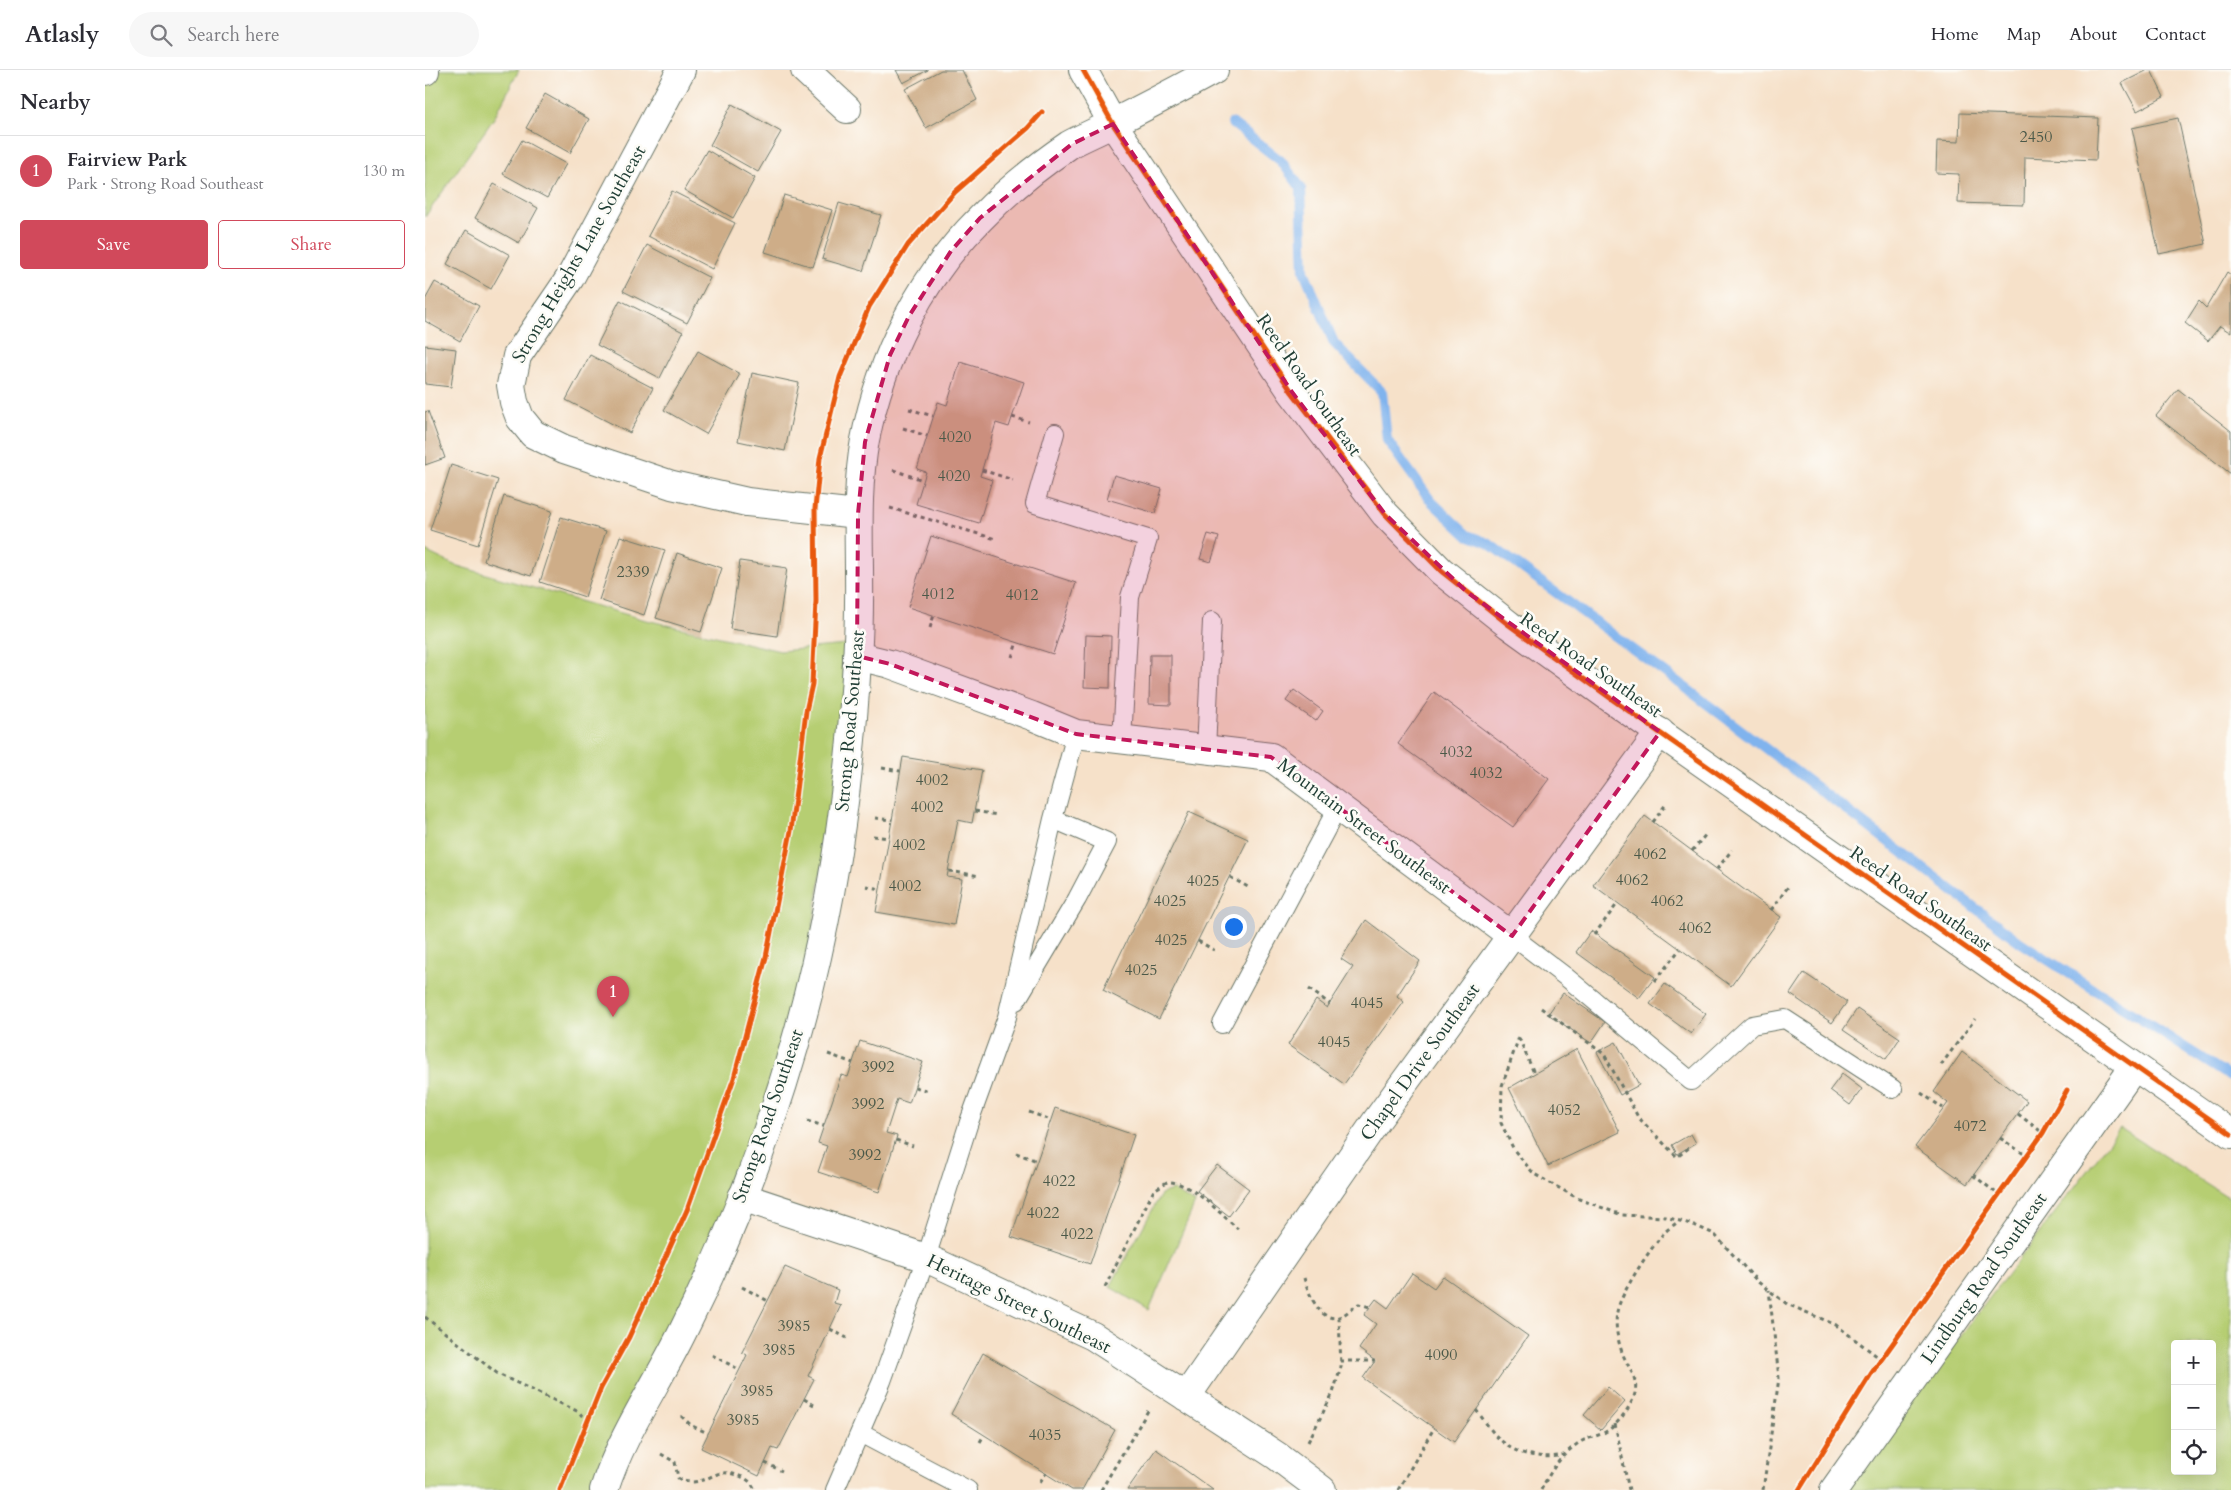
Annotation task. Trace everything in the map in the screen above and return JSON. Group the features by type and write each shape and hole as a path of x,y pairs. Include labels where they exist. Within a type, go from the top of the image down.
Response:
{"street":[{"name":"Strong Heights Lane Southeast","path":"681,70 570,278 517,356 511,385 514,402 521,418 533,434 564,449 672,484 747,502 858,514"},
{"path":"805,70 847,109"},
{"name":"Reed Road Southeast","path":"1083,70 1113,124 1292,392 1385,514 1441,571 1509,625 2231,1134"},
{"name":"Strong Road Southeast","path":"604,1490 614,1460 660,1376 702,1293 758,1156 794,1046 825,913 838,843 848,770 857,656 859,602 858,514 865,442 876,396 890,355 928,283 951,251 980,218 1021,182 1072,144 1215,70"},
{"name":"Mountain Street Southeast","path":"857,656 890,664 1077,734 1271,757 1512,936"},
{"name":"Chapel Drive Southeast","path":"1186,1397 1377,1120 1660,732"},
{"name":"Lindburg Road Southeast","path":"1834,1490 2134,1066"},
{"name":"Heritage Street Southeast","path":"742,1197 926,1258 1093,1336 1322,1490"}],"lane":[{"path":"1055,433 1035,504 1148,539 1130,597 1122,740"},
{"path":"1206,750 1212,621"},
{"path":"835,1490 876,1397 926,1258 969,1122 1007,1017 1053,819 1077,734"},
{"path":"1222,1024 1338,807"},
{"path":"1007,1017 1077,899 1107,842 1053,819"},
{"path":"1512,936 1566,977 1691,1081 1751,1025 1785,1020 1893,1089"},
{"path":"860,1433 968,1490"}],"path":[{"path":"909,409 933,416"},
{"path":"1012,417 1029,422"},
{"path":"903,428 927,436"},
{"path":"893,470 923,480"},
{"path":"982,470 1013,480"},
{"path":"890,508 996,539"},
{"path":"930,628 934,615"},
{"path":"1013,657 1017,642"},
{"path":"882,768 900,771"},
{"path":"1653,822 1666,804"},
{"path":"975,811 997,815"},
{"path":"875,818 892,820"},
{"path":"1692,850 1707,833"},
{"path":"873,836 889,838"},
{"path":"1717,869 1732,850"},
{"path":"949,871 980,876"},
{"path":"1230,877 1248,887"},
{"path":"866,886 880,889"},
{"path":"1771,910 1787,888"},
{"path":"1594,936 1618,903"},
{"path":"1198,941 1214,950"},
{"path":"1655,981 1679,948"},
{"path":"1309,989 1330,1004"},
{"path":"1541,1008 1604,1054 1638,1117 1677,1156 1690,1147"},
{"path":"1941,1065 1975,1019"},
{"path":"1534,1073 1519,1037 1502,1086 1501,1123 1514,1150 1534,1174 1579,1199 1622,1215 1666,1217 1694,1224 1714,1234 1758,1282 1787,1304 1836,1325 1882,1360"},
{"path":"828,1054 853,1063"},
{"path":"915,1087 929,1091"},
{"path":"1921,1093 1943,1108"},
{"path":"1029,1112 1051,1120"},
{"path":"2018,1114 2043,1133"},
{"path":"807,1121 824,1126"},
{"path":"2038,1140 2047,1125"},
{"path":"2000,1138 2027,1156"},
{"path":"896,1140 913,1146"},
{"path":"2021,1164 2032,1148"},
{"path":"1016,1153 1037,1161"},
{"path":"1973,1175 1999,1195"},
{"path":"1105,1287 1155,1190 1167,1182 1180,1184 1193,1192 1239,1229"},
{"path":"1994,1202 2005,1187"},
{"path":"1541,1490 1550,1471 1564,1455 1582,1441 1607,1431 1615,1424 1633,1400 1637,1387 1635,1376 1622,1352 1616,1330 1617,1310 1622,1298 1651,1250 1665,1232 1679,1221"},
{"path":"1300,1233 1302,1268 1308,1293 1317,1309 1329,1316 1339,1317 1359,1304 1370,1307"},
{"path":"742,1287 768,1301"},
{"path":"1763,1490 1779,1378 1769,1290"},
{"path":"425,1317 498,1374 579,1412 587,1421"},
{"path":"1293,1469 1319,1423 1333,1393 1341,1367 1339,1317"},
{"path":"830,1330 847,1338"},
{"path":"1877,1367 1887,1352"},
{"path":"712,1355 740,1370"},
{"path":"1341,1361 1375,1361"},
{"path":"804,1399 814,1405"},
{"path":"1101,1490 1152,1406"},
{"path":"1476,1410 1504,1444 1518,1452 1545,1456 1564,1455"},
{"path":"583,1430 590,1413"},
{"path":"681,1416 692,1426 708,1433"},
{"path":"1615,1424 1629,1490"},
{"path":"1398,1490 1434,1428"},
{"path":"980,1442 984,1435"},
{"path":"661,1454 675,1462 678,1478 685,1482 694,1482 723,1472 746,1479 753,1484 755,1490"},
{"path":"765,1463 782,1471"},
{"path":"1040,1482 1046,1473"}],"highlighted area":[{"path":"1113,124 1292,392 1385,514 1467,592 1660,732 1512,936 1271,757 1076,734 890,664 857,656 858,514 865,442 890,355 909,316 951,251 980,218 1072,144"}],"green space":[{"path":"425,70 519,70 494,118 425,217"},
{"path":"425,551 454,565 642,619 780,651 857,644 794,1046 604,1490 425,1490"},
{"path":"2120,1128 2231,1199 2231,1490 1842,1490"},
{"path":"1173,1190 1195,1203 1149,1310 1110,1287 1160,1196"}],"building":[{"path":"896,70 928,70 903,83"},
{"path":"941,70 962,70 977,100 926,128 905,89"},
{"path":"2151,70 2164,97 2137,111 2122,83"},
{"path":"545,94 589,119 570,153 526,128"},
{"path":"732,104 781,132 758,172 710,145"},
{"path":"1960,113 2098,118 2096,160 2025,157 2024,205 1958,203 1959,174 1936,173 1937,141 1959,142"},
{"path":"2178,118 2206,244 2159,254 2132,128"},
{"path":"522,140 566,164 547,198 503,174"},
{"path":"707,150 755,178 733,218 684,190"},
{"path":"494,184 538,208 519,243 475,218"},
{"path":"672,191 735,223 712,269 648,236"},
{"path":"784,195 832,210 813,267 765,252"},
{"path":"839,203 881,215 863,271 822,259"},
{"path":"466,230 510,255 491,289 447,264"},
{"path":"647,245 710,278 687,323 623,291"},
{"path":"2227,272 2231,275 2231,333 2220,326 2208,341 2185,323 2199,301 2206,308"},
{"path":"435,282 479,306 460,341 425,321 425,300"},
{"path":"620,300 683,332 660,378 597,345"},
{"path":"425,345 456,349 451,387 425,384"},
{"path":"698,351 740,374 706,434 664,410"},
{"path":"590,355 653,388 630,433 566,400"},
{"path":"960,362 1024,382 1009,427 996,423 980,476 992,480 979,523 916,504 926,472 917,469 938,402 947,405"},
{"path":"752,373 799,383 785,451 738,441"},
{"path":"2178,389 2231,431 2231,474 2156,416"},
{"path":"428,411 445,458 425,465 425,412"},
{"path":"451,465 498,480 478,545 430,530"},
{"path":"1114,475 1162,489 1155,513 1107,499"},
{"path":"504,496 552,511 531,576 484,561"},
{"path":"561,517 606,531 585,597 540,582"},
{"path":"1208,534 1219,537 1211,562 1200,559"},
{"path":"620,536 665,550 644,615 599,600"},
{"path":"931,536 1076,583 1053,654 908,607"},
{"path":"677,553 722,568 701,632 656,618"},
{"path":"740,561 787,568 777,636 730,629"},
{"path":"1086,635 1111,636 1110,688 1084,687"},
{"path":"1150,655 1171,655 1171,705 1149,704"},
{"path":"1294,690 1323,711 1316,721 1286,701"},
{"path":"1434,692 1549,779 1513,827 1398,744"},
{"path":"903,757 982,770 972,823 958,820 947,877 962,879 954,925 876,912"},
{"path":"1189,812 1248,839 1159,1019 1103,990"},
{"path":"1645,816 1781,917 1731,986 1593,885"},
{"path":"1366,920 1420,961 1397,996 1404,1002 1344,1084 1288,1045 1316,1000 1327,1008 1353,967 1341,959"},
{"path":"1591,931 1655,977 1639,998 1576,952"},
{"path":"1804,973 1847,1002 1832,1023 1790,994"},
{"path":"1665,984 1706,1014 1691,1034 1650,1004"},
{"path":"1563,993 1605,1022 1591,1043 1548,1014"},
{"path":"1857,1009 1900,1038 1886,1059 1843,1030"},
{"path":"860,1041 923,1062 909,1103 897,1099 886,1133 897,1136 879,1192 818,1172 827,1146 818,1143 841,1075 848,1077"},
{"path":"1616,1042 1639,1085 1620,1095 1597,1052"},
{"path":"1577,1049 1620,1132 1548,1166 1509,1088"},
{"path":"1962,1052 2027,1101 1967,1184 1915,1147 1948,1103 1934,1092"},
{"path":"1842,1074 1862,1089 1850,1105 1830,1090"},
{"path":"1055,1108 1134,1135 1090,1264 1011,1237"},
{"path":"1691,1134 1696,1143 1677,1154 1672,1145"},
{"path":"1217,1165 1249,1189 1229,1216 1197,1191"},
{"path":"785,1267 838,1290 834,1303 841,1305 808,1376 814,1379 778,1450 772,1448 759,1476 701,1448 747,1355 742,1352"},
{"path":"1412,1273 1434,1288 1443,1276 1528,1336 1454,1442 1363,1378 1375,1361 1359,1349 1376,1324 1364,1315 1376,1299 1388,1308"},
{"path":"983,1353 1115,1430 1082,1490 1072,1490 951,1414"},
{"path":"1608,1387 1625,1402 1601,1430 1584,1415"},
{"path":"1156,1449 1213,1490 1127,1490"}],"waterway":[{"path":"1232,123 1281,161 1301,188 1304,271 1334,343 1382,392 1387,440 1431,501 1467,535 1488,543 1686,688 2020,942 2231,1077"}],"cycle path":[{"path":"1083,70 1113,124 1292,392 1385,514 1441,571 1509,625 1613,700 2231,1134"},
{"path":"560,1490 601,1388 629,1337 687,1210 734,1078 766,957 791,831 806,711 812,684 816,601 815,509 820,458 840,377 869,307 908,245 955,192 1028,128 1042,112"},
{"path":"1799,1490 1871,1374 2043,1133 2067,1090"}],"place":[{"name":"Fairview Park","path":"613,1017"}]}
